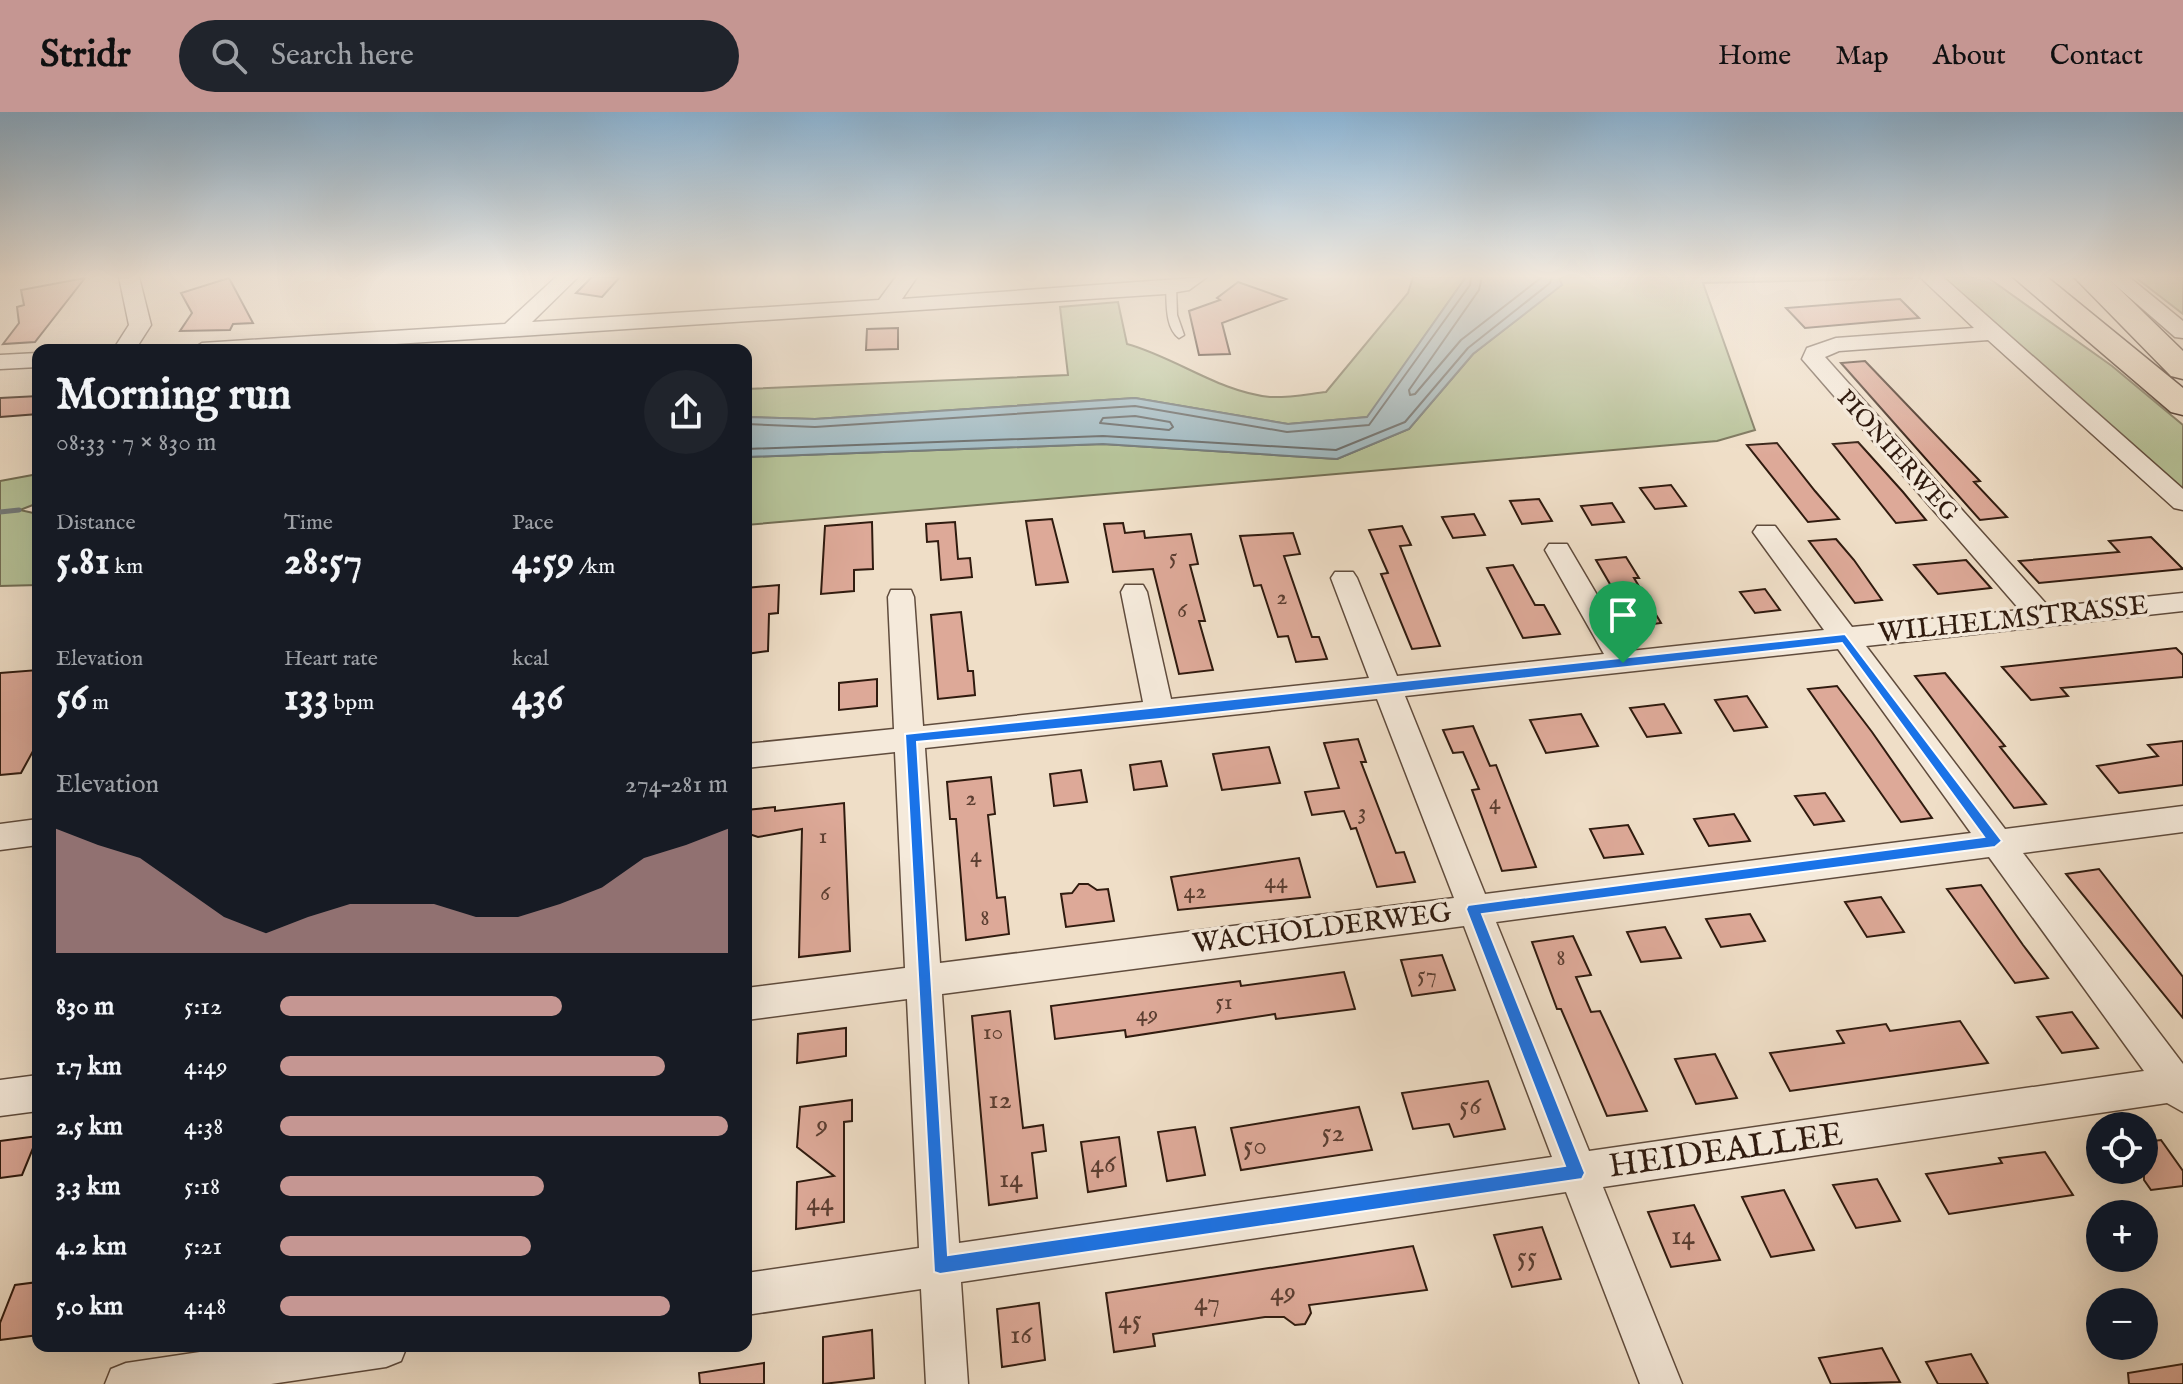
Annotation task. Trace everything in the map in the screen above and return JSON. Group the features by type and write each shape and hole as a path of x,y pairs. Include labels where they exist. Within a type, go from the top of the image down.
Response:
{"highway":[{"path":"2098,336 2104,340"},
{"path":"2100,336 2183,405"},
{"path":"2133,336 2183,376"},
{"path":"2150,336 2183,369"}],"street":[{"path":"299,344 423,336"},
{"name":"PIONIERWEG","path":"1948,336 1836,345 1815,353 1813,359 2042,617"},
{"path":"1996,336 2183,502"},
{"path":"0,362 32,360"},
{"path":"1766,532 2181,1087"},
{"path":"1558,550 1623,663"},
{"path":"1344,578 1661,1384"},
{"path":"1134,592 1160,714"},
{"path":"901,597 947,1384"},
{"name":"WILHELMSTRASSE","path":"752,755 2183,602"},
{"name":"WACHOLDERWEG","path":"752,1003 2183,819"},
{"path":"0,837 32,830"},
{"name":"HEIDEALLEE","path":"752,1293 2181,1087"},
{"path":"0,1098 32,1094"},
{"path":"126,1384 347,1352"}],"green space":[{"path":"1063,336 1125,336 1127,344 1251,394 1277,397 1326,392 1372,336 1424,336 1368,417 1288,424 1135,398 815,419 752,417 752,389 1068,375"},
{"path":"1495,336 1722,336 1755,430 1717,441 752,524 752,457 1103,444 1337,459 1409,429 1473,354"},
{"path":"2007,336 2070,336 2112,366 2183,425 2183,490"},
{"path":"32,475 32,505 20,510 32,513 32,585 0,586 0,481"}],"water":[{"path":"1424,336 1496,336 1473,354 1409,429 1337,459 1103,444 752,457 752,417 815,419 1135,398 1288,424 1367,417"}],"building":[{"path":"9,336 39,336 35,342 3,344"},
{"path":"867,336 898,336 898,349 866,350"},
{"path":"1195,336 1225,336 1230,354 1199,355"},
{"path":"1865,361 1980,481 1974,482 2007,517 1980,520 1841,363"},
{"path":"32,396 32,414 0,417 0,398"},
{"path":"1858,442 1926,520 1896,523 1833,444"},
{"path":"1777,443 1839,519 1808,522 1747,445"},
{"path":"1671,485 1686,506 1655,509 1640,488"},
{"path":"1539,499 1552,521 1522,524 1510,501"},
{"path":"1612,503 1624,522 1592,525 1581,506"},
{"path":"1474,514 1485,535 1453,538 1442,517"},
{"path":"1052,519 1068,582 1036,585 1026,521"},
{"path":"872,522 873,569 854,570 854,591 821,594 825,526"},
{"path":"955,522 958,559 970,558 972,577 941,580 938,541 927,542 926,524"},
{"path":"1123,523 1125,533 1144,531 1145,538 1191,534 1198,564 1190,565 1205,621 1199,621 1213,670 1179,674 1153,569 1113,572 1104,524"},
{"path":"1402,526 1411,545 1400,546 1440,646 1412,649 1381,574 1388,573 1369,530"},
{"path":"1293,533 1300,554 1284,556 1312,637 1319,637 1327,659 1296,662 1288,636 1278,637 1261,585 1254,586 1240,536"},
{"path":"2151,537 2183,569 2039,583 2019,561 2119,552 2109,541"},
{"path":"1836,539 1882,600 1855,603 1809,541"},
{"path":"1626,557 1639,578 1634,578 1661,623 1630,627 1616,604 1621,603 1596,560"},
{"path":"1966,560 1991,588 1938,594 1914,565"},
{"path":"1513,565 1535,605 1544,605 1560,634 1523,638 1487,568"},
{"path":"779,585 778,613 769,614 768,651 752,653 752,587"},
{"path":"1765,589 1780,610 1755,613 1740,592"},
{"path":"961,612 968,671 973,671 975,695 938,699 931,615"},
{"path":"2176,648 2183,655 2183,677 2061,688 2068,696 2031,700 2002,667"},
{"path":"32,670 32,753 21,773 0,775 0,673"},
{"path":"1945,673 2005,746 2000,747 2046,804 2014,808 1915,676"},
{"path":"877,679 877,706 839,710 839,683"},
{"path":"1837,686 1932,818 1901,822 1808,689"},
{"path":"1747,696 1767,727 1734,731 1715,700"},
{"path":"1664,704 1681,733 1647,737 1630,708"},
{"path":"1581,714 1598,746 1546,753 1530,720"},
{"path":"1473,726 1490,766 1496,765 1536,867 1502,871 1472,790 1479,789 1463,752 1453,753 1443,730"},
{"path":"1358,739 1366,762 1361,762 1396,853 1404,852 1415,882 1377,887 1356,828 1351,829 1344,811 1312,815 1305,792 1339,788 1324,743"},
{"path":"2183,741 2183,785 2119,793 2097,766 2158,756 2148,745"},
{"path":"1269,747 1280,783 1222,790 1213,754"},
{"path":"1161,761 1167,786 1134,790 1130,765"},
{"path":"1081,770 1087,802 1054,806 1050,774"},
{"path":"991,777 995,814 988,815 997,898 1005,897 1009,934 966,940 956,819 950,819 947,782"},
{"path":"1825,793 1844,821 1814,825 1795,796"},
{"path":"844,803 850,951 799,957 802,829 758,837 752,835 752,809 775,807 775,811"},
{"path":"1734,814 1750,841 1709,846 1694,819"},
{"path":"1628,825 1643,854 1604,858 1590,829"},
{"path":"1299,858 1310,897 1178,910 1171,877"},
{"path":"2099,869 2183,977 2183,1018 2066,874"},
{"path":"1079,884 1088,884 1097,890 1108,889 1114,921 1066,927 1061,894 1072,893"},
{"path":"1981,885 2048,978 2015,983 1947,889"},
{"path":"1881,897 1904,932 1867,937 1845,902"},
{"path":"1750,914 1765,941 1721,947 1706,919"},
{"path":"1665,927 1681,958 1641,962 1627,932"},
{"path":"1573,936 1591,975 1576,977 1591,1012 1600,1011 1647,1111 1607,1116 1561,1009 1557,1009 1532,942"},
{"path":"1442,955 1455,990 1412,996 1401,960"},
{"path":"1344,972 1355,1009 1276,1019 1275,1014 1126,1037 1125,1030 1055,1039 1051,1006 1240,981 1241,986"},
{"path":"1010,1011 1023,1128 1043,1125 1046,1151 1032,1153 1037,1198 989,1205 972,1016"},
{"path":"2072,1012 2098,1048 2062,1053 2037,1017"},
{"path":"1960,1021 1988,1063 1790,1091 1770,1053 1844,1043 1837,1031 1886,1024 1890,1031"},
{"path":"846,1028 846,1056 797,1063 798,1034"},
{"path":"1715,1054 1737,1098 1696,1104 1675,1059"},
{"path":"1488,1081 1505,1129 1454,1137 1449,1124 1413,1129 1402,1093"},
{"path":"852,1100 852,1121 844,1122 844,1222 796,1229 797,1182 834,1176 797,1147 800,1107"},
{"path":"1359,1107 1372,1150 1241,1170 1231,1128"},
{"path":"1195,1127 1205,1175 1167,1181 1158,1132"},
{"path":"32,1137 32,1151 22,1175 0,1178 0,1141"},
{"path":"1119,1137 1126,1186 1088,1192 1081,1142"},
{"path":"2158,1140 2161,1140 2183,1171 2183,1186 2151,1190 2147,1184 2158,1184"},
{"path":"2045,1152 2073,1195 1949,1214 1926,1174 2002,1163 1999,1158"},
{"path":"1877,1179 1900,1221 1856,1228 1833,1185"},
{"path":"1784,1190 1814,1250 1771,1257 1742,1197"},
{"path":"1694,1205 1720,1260 1671,1267 1648,1212"},
{"path":"1542,1227 1561,1279 1512,1287 1494,1235"},
{"path":"1413,1246 1427,1290 1309,1305 1311,1313 1305,1324 1295,1325 1284,1317 1265,1317 1153,1334 1155,1346 1114,1352 1106,1293"},
{"path":"32,1283 32,1336 0,1340 0,1323 15,1285"},
{"path":"1039,1303 1045,1360 1002,1367 997,1309"},
{"path":"872,1330 874,1378 823,1384 823,1337"},
{"path":"1882,1348 1900,1382 1831,1384 1819,1358"},
{"path":"1971,1354 1988,1384 1938,1384 1926,1362"},
{"path":"764,1363 764,1384 700,1384 699,1373"},
{"path":"2183,1364 2183,1384 2129,1384 2128,1373"}],"waterway":[{"path":"0,512 19,510"}],"route":[{"path":"1845,639 1995,841 1473,909 1576,1173 940,1265 910,737 1160,714 1623,663 1845,639"}]}
